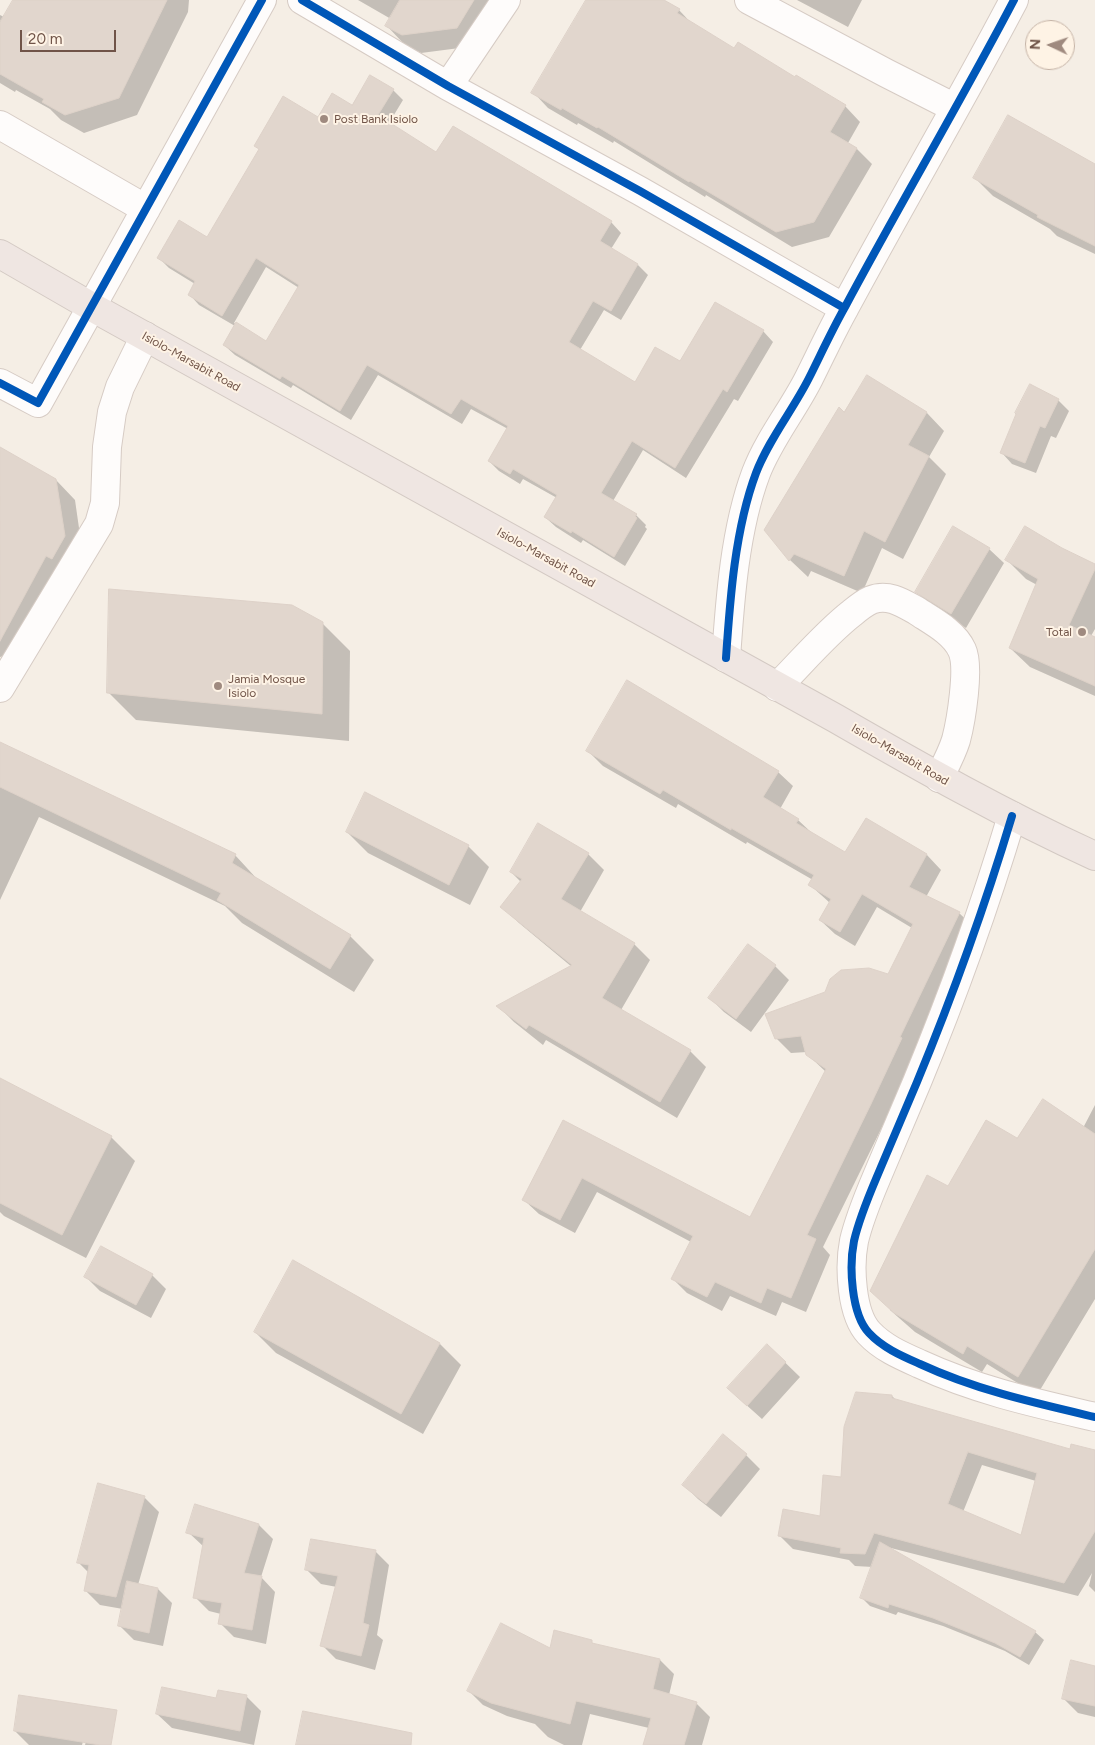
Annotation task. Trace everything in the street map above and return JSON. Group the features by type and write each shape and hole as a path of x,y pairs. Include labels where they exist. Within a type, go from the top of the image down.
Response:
{"highway":[{"name":"Isiolo-Marsabit Road","path":"0,254 92,307 835,718 939,778 1039,830 1095,856"}],"street":[{"path":"0,383 38,403 262,0"},
{"path":"302,0 448,86 649,195 844,308"},
{"path":"448,86 506,0"},
{"path":"749,0 955,108"},
{"path":"726,658 730,603 741,528 744,511 756,472 764,454 809,378 844,308 1014,0"},
{"path":"0,125 146,209"},
{"path":"0,688 99,524 105,503 107,447 112,412 120,387 145,336"},
{"path":"777,687 827,635 862,605 876,598 886,597 904,604 945,630 955,639 964,654 963,697 955,741 939,778"},
{"path":"1012,816 972,939 918,1080 861,1216 854,1243 852,1269 854,1294 859,1315 868,1332 881,1344 902,1356 934,1371 1005,1396 1095,1417"}],"building":[{"path":"13,0 167,0 119,98 65,115 42,102 44,99 0,74 0,22"},
{"path":"400,0 474,0 457,28 402,35 385,26"},
{"path":"586,0 664,0 680,9 677,13 734,48 738,42 795,77 796,75 846,105 830,132 857,148 814,222 776,232 598,127 562,108 561,110 531,93"},
{"path":"370,75 394,89 378,115 436,152 453,126 612,221 600,241 638,264 611,311 593,301 569,342 635,382 655,347 680,361 715,302 764,330 727,392 723,389 675,468 632,441 601,493 637,514 635,516 637,518 614,557 572,531 571,533 544,517 557,495 513,469 510,474 488,461 508,426 461,399 451,414 367,365 340,411 282,376 280,379 223,345 236,322 266,341 299,285 256,258 222,316 188,295 195,281 157,258 179,220 207,237 259,149 254,146 283,96 318,117 332,93 352,105"},
{"path":"1008,115 1095,164 1095,246 1037,217 1038,215 973,178"},
{"path":"867,375 927,412 908,445 929,456 885,542 864,531 844,576 794,554 789,561 764,530 839,407 844,412"},
{"path":"1030,384 1059,399 1045,428 1040,426 1025,463 1000,453 1015,413"},
{"path":"0,447 56,479 65,536 52,559 46,556 0,641"},
{"path":"953,526 990,548 951,614 915,592"},
{"path":"1025,526 1062,548 1095,564 1095,569 1069,625 1095,637 1095,686 1009,648 1038,579 1005,560"},
{"path":"109,589 292,605 323,622 322,714 107,693"},
{"path":"627,680 779,771 763,797 799,819 796,823 845,852 866,818 927,854 909,887 960,912 900,1037 902,1038 871,1104 807,1235 816,1239 791,1298 767,1288 761,1303 715,1282 707,1297 671,1279 693,1236 582,1178 560,1220 522,1200 563,1120 750,1217 826,1069 806,1055 801,1036 775,1039 765,1014 825,992 830,979 841,970 869,968 888,974 913,924 862,894 840,932 819,920 831,899 808,885 814,875 731,828 731,830 663,790 660,794 586,751"},
{"path":"0,742 236,854 232,863 351,935 330,969 217,900 221,893 0,787"},
{"path":"365,792 469,845 449,885 346,832"},
{"path":"538,823 589,853 561,899 635,943 602,998 691,1050 660,1102 529,1025 526,1029 496,1006 572,965 500,907 522,879 510,872"},
{"path":"748,944 776,965 736,1019 708,998"},
{"path":"0,1078 112,1136 62,1235 0,1203"},
{"path":"1043,1099 1095,1134 1095,1249 1018,1377 967,1346 963,1354 894,1313 870,1291 927,1175 948,1186 986,1120 1017,1138"},
{"path":"101,1246 153,1274 136,1305 84,1277"},
{"path":"293,1260 440,1343 401,1414 254,1332"},
{"path":"767,1344 786,1362 747,1406 727,1388"},
{"path":"856,1392 892,1395 892,1398 1070,1449 1071,1444 1095,1450 1095,1531 1064,1583 874,1533 865,1554 840,1553 841,1548 778,1536 783,1509 820,1516 823,1475 841,1477 844,1427","holes":["968,1452 1037,1473 1021,1535 948,1504"]},
{"path":"723,1434 747,1454 706,1504 682,1485"},
{"path":"98,1483 145,1496 116,1597 84,1591 89,1565 77,1563"},
{"path":"195,1504 259,1524 244,1573 262,1576 252,1630 218,1624 222,1603 193,1598 204,1538 186,1533"},
{"path":"311,1539 376,1550 363,1623 369,1625 361,1656 320,1646 338,1576 305,1570"},
{"path":"880,1542 1036,1631 1020,1657 995,1643 933,1618 889,1604 888,1608 860,1598"},
{"path":"127,1581 158,1588 149,1633 118,1626"},
{"path":"501,1623 550,1648 554,1630 592,1640 592,1643 660,1659 653,1689 697,1702 684,1745 643,1745 651,1718 576,1701 570,1724 491,1703 467,1691"},
{"path":"1071,1660 1095,1666 1095,1706 1062,1699"},
{"path":"162,1687 216,1698 218,1690 247,1695 240,1731 156,1714"},
{"path":"19,1695 117,1710 111,1745 100,1745 14,1731"},
{"path":"303,1711 412,1733 411,1745 296,1745"}],"cycle path":[{"path":"0,383 38,403 262,0"},
{"path":"302,0 448,86 640,191 844,308"},
{"path":"726,658 738,541 749,495 761,460 803,390 840,316 1014,0"},
{"path":"1012,816 980,917 956,983 859,1222 852,1251 853,1289 858,1314 863,1325 874,1338 900,1355 984,1389 1095,1417"}],"place":[{"name":"Post Bank Isiolo","path":"324,119"},
{"name":"Total","path":"1082,632"},
{"name":"Jamia Mosque Isiolo","path":"218,686"}]}
